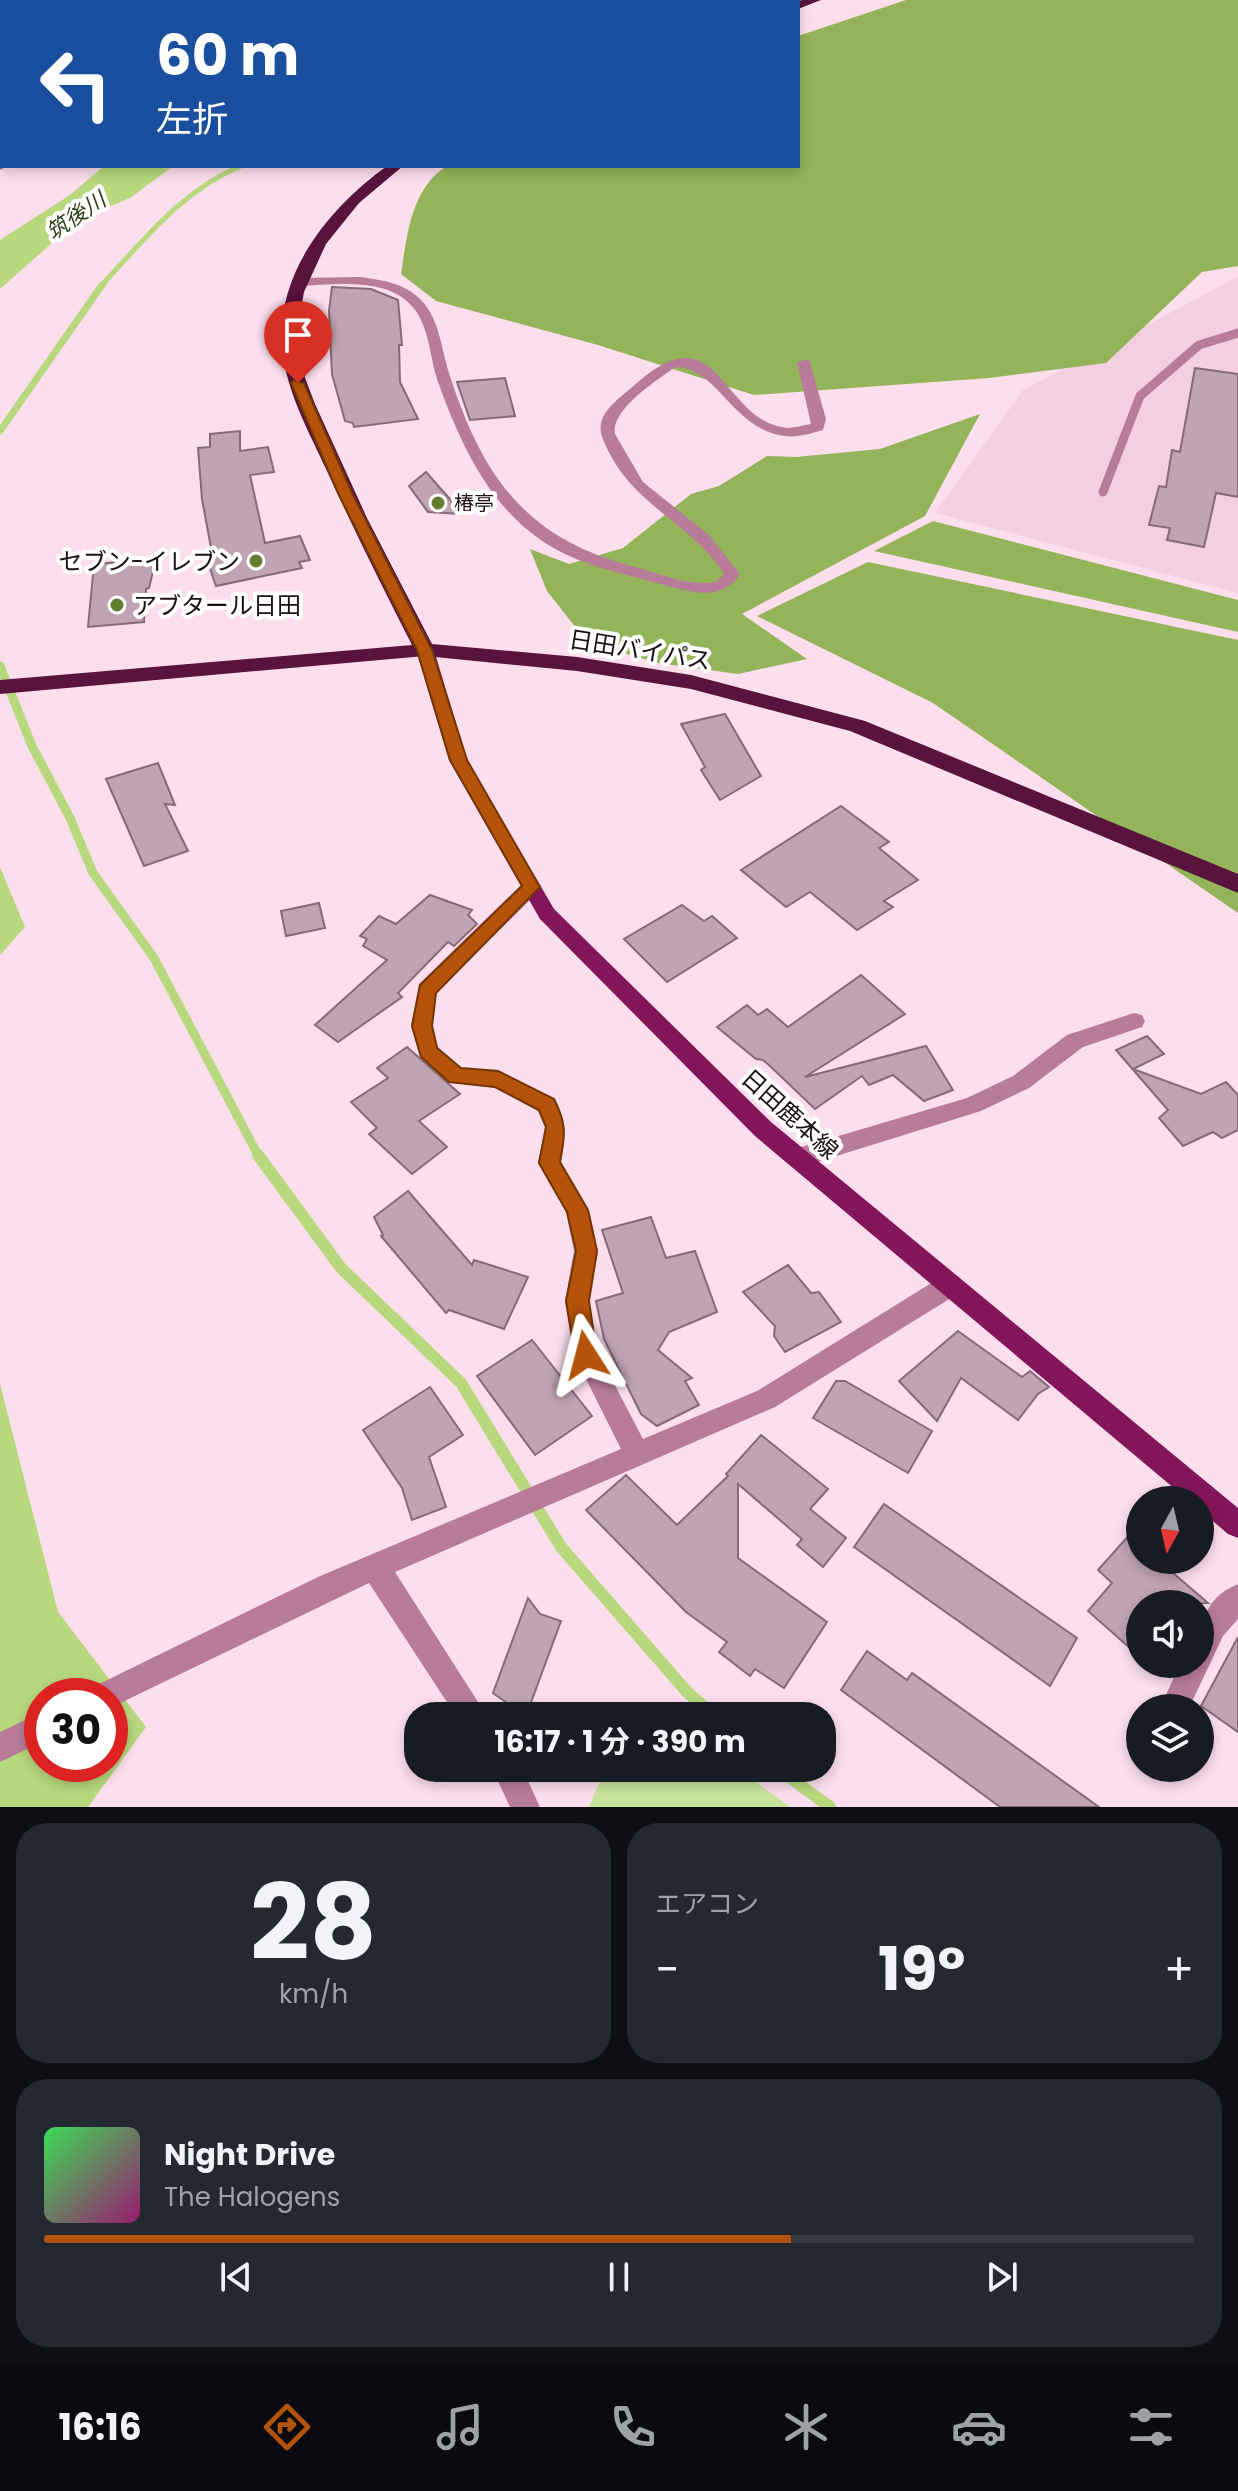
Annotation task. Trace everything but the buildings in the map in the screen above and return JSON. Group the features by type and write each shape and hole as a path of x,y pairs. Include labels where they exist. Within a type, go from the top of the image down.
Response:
{"highway":[{"path":"393,168 360,194 313,251 298,282 290,320 290,347 298,383 345,493 425,650"},
{"name":"日田バイパス","path":"0,687 425,650 577,664 691,682 857,726 1238,884"}],"main road":[{"name":"日田鹿本線","path":"425,650 458,760 547,914 763,1129 1238,1525"}],"street":[{"path":"298,282 368,283 395,288 414,300 430,325 444,379 472,452 508,507 539,533 570,550 688,586 714,589 729,581 732,574 724,558 643,491 627,472 608,435 606,424 611,415 671,360 684,359 698,364 716,380 727,397 764,428 792,434 806,432 818,427 819,419 804,362"},
{"path":"531,887 426,990 422,1026 428,1051 456,1076 498,1079 547,1105 556,1127 549,1163 577,1210 586,1251 577,1301 586,1355 637,1454"},
{"path":"798,1158 973,1105 1021,1082 1075,1041 1134,1021"},
{"path":"128,1685 328,1587 766,1399 950,1285"},
{"path":"375,1567 464,1702"},
{"path":"1214,1625 1238,1598"},
{"path":"0,1747 24,1736"},
{"path":"513,1782 525,1807"}],"lane":[{"path":"1103,492 1140,396 1199,345 1238,333"}],"shaded area":[{"path":"906,0 1238,0 1238,266 1202,272 1106,363 989,378 754,395 598,345 436,301 401,274 418,200 425,187 444,168 800,168 800,35"},
{"path":"1238,277 1238,593 935,513 1023,390"},
{"path":"980,414 925,516 742,614 807,659 738,674 658,663 587,642 547,591 530,549 569,564 623,548 691,494 719,486 767,456 796,457 880,449"},
{"path":"933,521 1238,600 1238,632 874,551"},
{"path":"868,562 1238,640 1238,913 933,703 757,616"},
{"path":"600,1782 756,1782 790,1807 589,1807"}],"water":[{"name":"筑後川","path":"102,168 170,168 130,198 71,226 0,289 0,240 70,195"},
{"path":"0,867 25,927 0,955"},
{"path":"0,1384 58,1612 109,1678 24,1678 24,1782 106,1782 88,1807 0,1807"},
{"path":"128,1703 146,1727 128,1752"}],"waterway":[{"path":"100,287 164,218 200,189 237,168"},
{"path":"0,431 102,285"},
{"path":"0,666 32,746 70,818 93,873 154,958 259,1157"},
{"path":"258,1155 341,1268 461,1383 561,1547 699,1702"},
{"path":"796,1782 830,1807"}],"place":[{"name":"椿亭","path":"438,503"},
{"name":"セブン-イレブン","path":"256,561"},
{"name":"アブタール日田","path":"117,605"}],"route":[{"path":"298,383 345,493 425,650 458,760 531,887 426,990 422,1026 428,1051 456,1076 498,1079 547,1105 556,1127 549,1163 577,1210 586,1251 577,1301 586,1355"}]}
